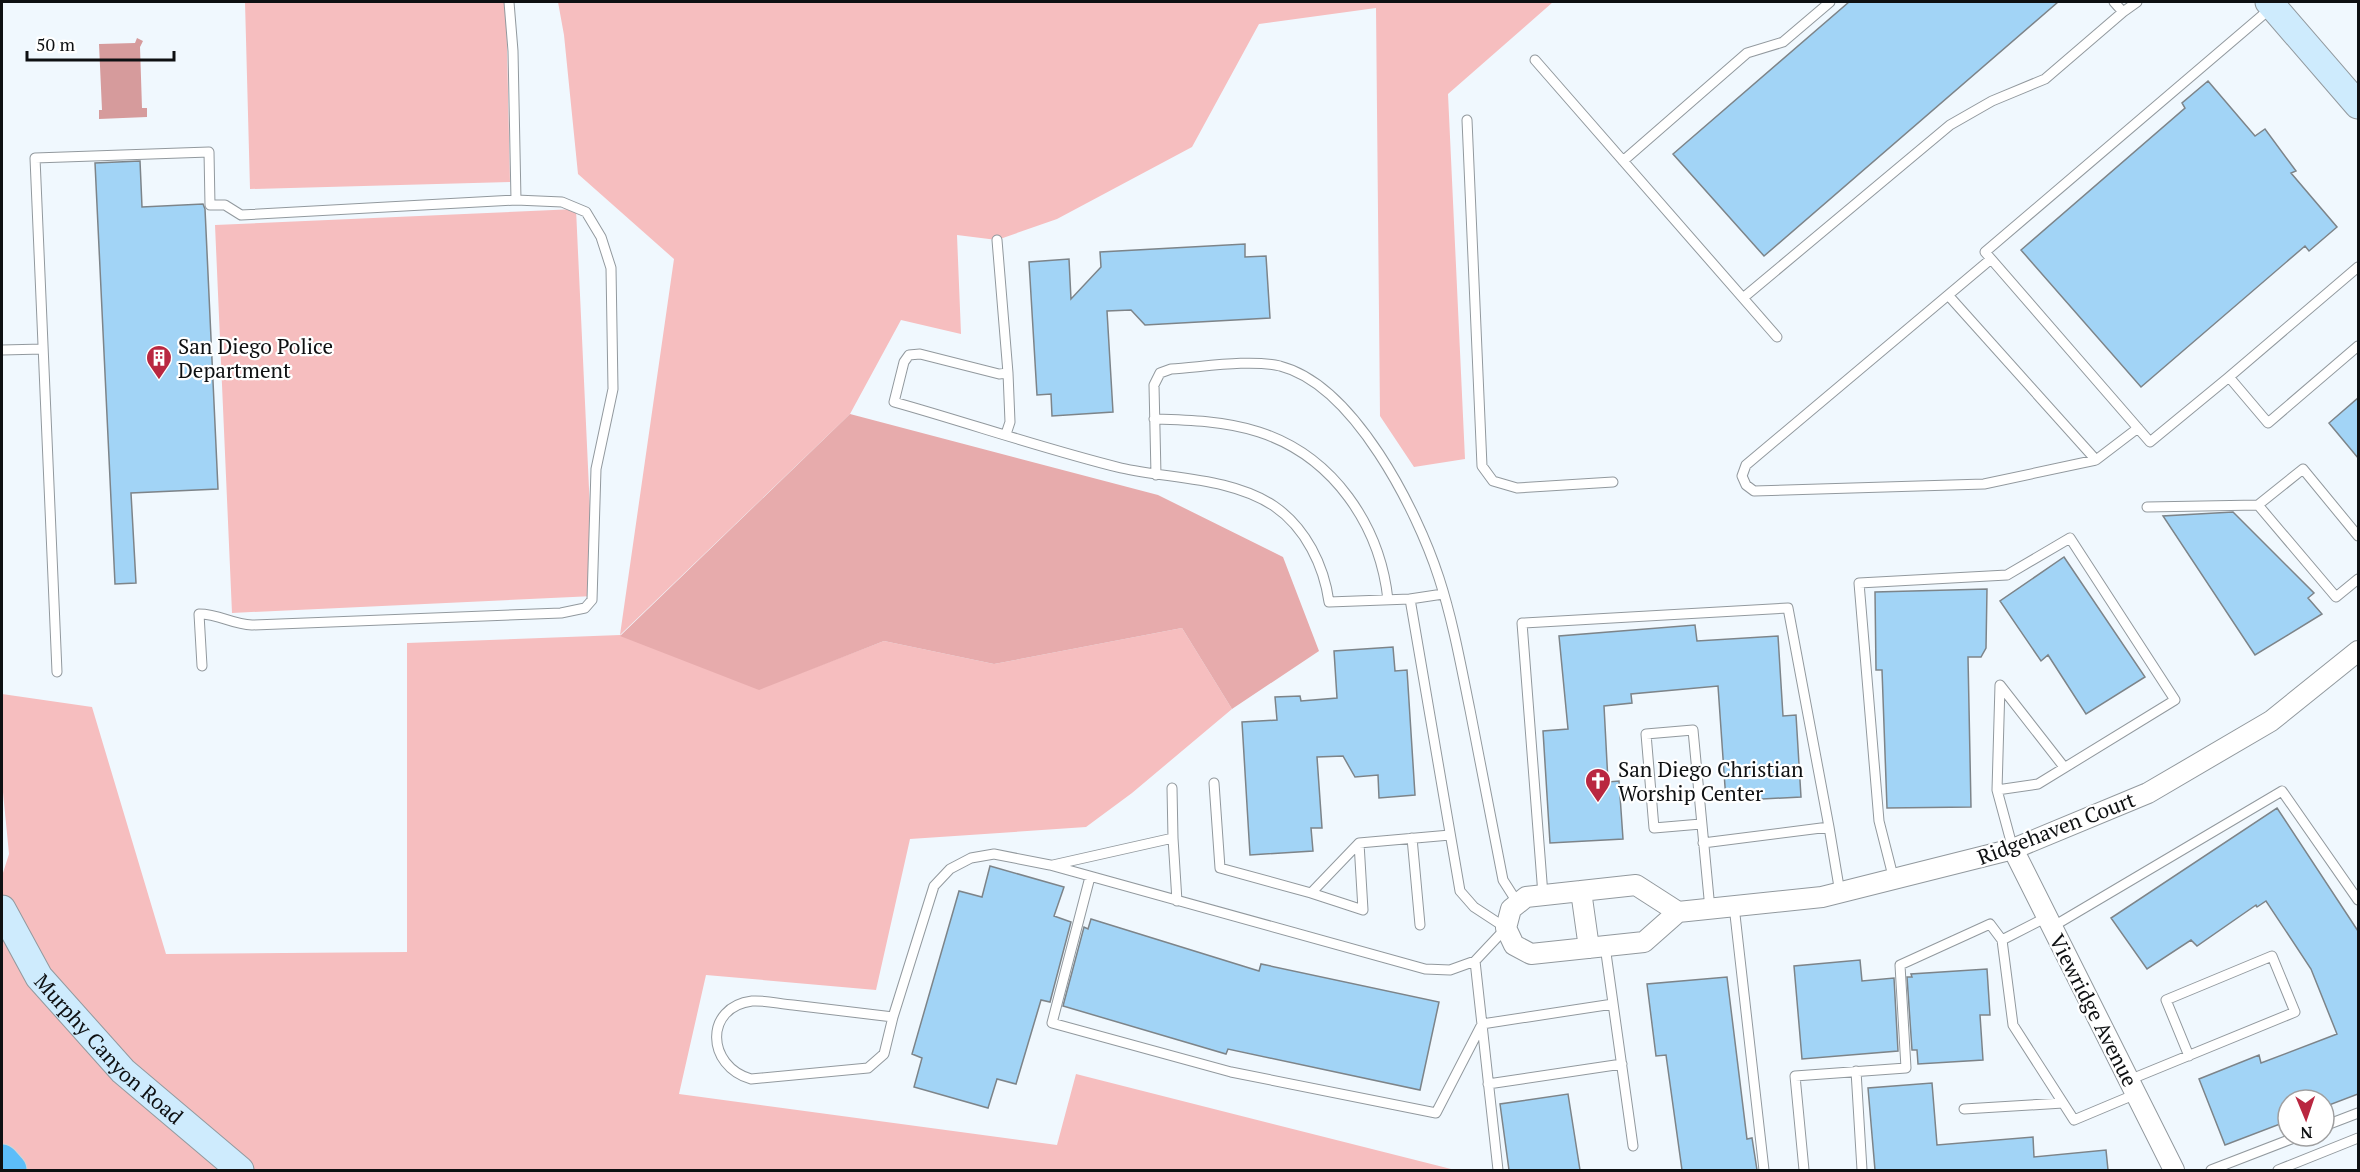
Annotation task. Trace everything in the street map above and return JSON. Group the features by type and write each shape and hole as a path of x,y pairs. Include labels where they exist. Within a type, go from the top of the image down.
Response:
{"highway":[{"path":"2,1161 10,1170"}],"main road":[{"path":"2271,4 2358,105"},
{"name":"Murphy Canyon Road","path":"2,909 39,977 123,1071 240,1170"}],"street":[{"name":"Ridgehaven Court","path":"1678,912 1822,897 2013,849 2148,793 2271,722 2358,651"},
{"name":"Viewridge Avenue","path":"2013,849 2174,1170"},
{"path":"1636,885 1678,912 1644,942 1531,954 1514,945 1506,928 1510,909 1517,902 1526,897 1542,895 1636,885"},
{"path":"1581,891 1597,947"}],"lane":[{"path":"509,2 513,51 516,200"},
{"path":"1623,161 1747,53 1783,42 1830,2"},
{"path":"2114,2 2123,12"},
{"path":"1743,298 1950,125 1992,101 2045,79 2137,2"},
{"path":"2271,4 1985,252 2150,442 2358,267"},
{"path":"1535,60 1777,337"},
{"path":"1467,120 1482,466 1493,481 1517,488 1613,482"},
{"path":"57,672 34,158 208,152 210,205 225,205 241,215 516,200 562,202 586,212 601,237 611,268 613,389 596,469 595,562 590,603 580,610 561,613 252,625 230,621 217,614 199,614 202,666"},
{"path":"998,240 1008,373 1010,422 1006,434"},
{"path":"1991,259 1746,465 1742,476 1746,485 1754,491 1974,485 2096,460 2138,428"},
{"path":"1948,295 2096,460"},
{"path":"2229,377 2268,423 2358,346"},
{"path":"2,350 43,349"},
{"path":"1008,373 999,374 920,354 909,355 904,362 894,402 1156,475 1232,488 1275,507 1290,521 1311,548 1326,580 1329,602 1410,599 1443,594"},
{"path":"1156,475 1154,385 1160,373 1171,369 1263,364 1280,366 1304,377 1343,407 1362,429 1411,514 1443,594 1453,627 1503,880 1517,902"},
{"path":"1154,419 1197,421 1258,432 1284,443 1313,461 1346,492 1364,518 1380,557 1388,600"},
{"path":"2148,507 2258,506 2303,469 2358,536"},
{"path":"2258,506 2336,597 2358,579"},
{"path":"1894,880 1879,821 1859,583 2007,575 2070,538 2175,700 2038,784 1997,790"},
{"path":"893,1017 754,1001 735,1007 721,1020 716,1045 720,1057 728,1068 738,1075 751,1079 868,1068 884,1054 893,1017 934,886 950,869 971,858 994,854 1050,866 1425,969 1450,970 1476,962 1506,928 1474,907 1460,891 1410,599"},
{"path":"1542,895 1522,623 1788,608 1840,893"},
{"path":"2013,849 1997,790 2000,685 2064,767"},
{"path":"1701,824 1654,828 1646,734 1693,730 1710,909"},
{"path":"1214,783 1220,868 1363,910 1359,843"},
{"path":"1172,788 1177,901"},
{"path":"2002,940 2050,922 2282,791 2358,900"},
{"path":"1703,843 1829,826"},
{"path":"1311,893 1359,843 1450,835"},
{"path":"1050,866 1173,838"},
{"path":"1412,838 1420,925"},
{"path":"1090,877 1052,1023 1231,1072 1436,1113 1482,1024"},
{"path":"1734,906 1764,1170"},
{"path":"1804,1170 1796,1076 1906,1068 1899,965 1990,924 2002,940 2013,1025 2074,1120 2189,1056 2295,1012 2272,956 2166,1000 2189,1056"},
{"path":"1597,947 1614,1004 1633,1146"},
{"path":"1476,962 1498,1170"},
{"path":"1482,1024 1614,1004"},
{"path":"1488,1084 1622,1064"},
{"path":"1856,1071 1862,1170"},
{"path":"1964,1109 2063,1103"},
{"path":"2336,1121 2358,1113"},
{"path":"2278,1170 2358,1138"},
{"path":"2211,1170 2276,1145"}],"shaded area":[{"path":"245,2 506,2 510,182 250,189"},
{"path":"558,2 1553,2 1448,94 1465,459 1414,467 1380,416 1376,8 1259,24 1192,147 1057,219 997,240 957,235 961,334 901,320 850,414 620,635 674,259 578,174 564,35"},
{"path":"137,38 143,41 140,47 142,108 147,108 147,117 99,119 99,110 102,110 99,44 135,43"},
{"path":"576,209 594,596 232,613 215,225"},
{"path":"850,414 1158,495 1283,557 1319,651 1232,709 1182,628 994,664 884,641 759,690 620,636"},
{"path":"1182,628 1232,709 1132,793 1086,827 910,839 876,990 706,975 679,1094 1057,1145 1076,1074 1455,1170 2,1170 2,876 9,854 2,782 2,694 92,707 166,954 407,952 407,643 620,635 759,689 884,641 994,664"}],"building":[{"path":"1849,2 2058,2 1764,256 1673,154"},
{"path":"2208,81 2255,136 2265,129 2296,171 2291,173 2337,227 2309,251 2305,246 2141,387 2021,250 2185,108 2182,103"},
{"name":"San Diego Police Department","path":"140,161 142,207 203,204 205,209 218,489 131,493 136,583 115,584 95,163"},
{"path":"1245,244 1245,257 1266,256 1270,318 1145,325 1131,310 1107,311 1113,412 1052,416 1051,394 1037,395 1029,262 1069,259 1071,299 1101,267 1100,252"},
{"path":"2358,398 2358,458 2329,423"},
{"path":"2233,512 2314,593 2308,598 2322,614 2255,655 2163,516"},
{"path":"2064,557 2145,677 2086,714 2048,655 2041,661 2000,601"},
{"path":"1987,589 1986,648 1981,657 1968,657 1971,807 1887,808 1882,670 1876,670 1875,592"},
{"path":"1695,625 1697,641 1778,636 1783,716 1796,715 1801,797 1726,801 1718,686 1631,694 1632,703 1604,706 1608,782 1619,781 1623,839 1550,843 1543,731 1568,729 1559,636"},
{"path":"1393,647 1395,671 1407,670 1415,795 1379,798 1378,775 1355,777 1343,756 1317,757 1322,828 1311,828 1313,851 1250,855 1242,722 1277,720 1275,697 1300,696 1301,701 1337,698 1334,651"},
{"path":"2277,808 2358,931 2358,1094 2336,1102 2336,1088 2276,1088 2276,1126 2225,1145 2199,1079 2259,1055 2261,1063 2337,1034 2311,969 2266,901 2257,907 2256,905 2197,946 2191,940 2147,969 2111,918"},
{"path":"990,866 1064,887 1054,916 1071,922 1050,1002 1041,1000 1016,1084 997,1079 988,1108 914,1087 922,1058 912,1054 959,891 982,897"},
{"path":"1091,919 1259,971 1261,964 1439,1002 1420,1090 1228,1049 1226,1054 1063,1006 1084,927 1088,929"},
{"path":"1860,960 1862,981 1894,978 1898,1051 1802,1059 1794,966"},
{"path":"1987,969 1990,1015 1980,1015 1983,1060 1918,1064 1917,1050 1912,1050 1907,977 1912,977 1911,974"},
{"path":"1727,977 1747,1139 1752,1138 1757,1170 1682,1170 1666,1055 1656,1056 1647,984"},
{"path":"1932,1083 1937,1145 2033,1137 2034,1157 2106,1150 2108,1170 1875,1170 1868,1088"},
{"path":"1568,1094 1580,1170 1509,1170 1500,1104"}],"place":[{"name":"San Diego Police Department","path":"159,381"},
{"name":"San Diego Christian Worship Center","path":"1598,804"}]}
